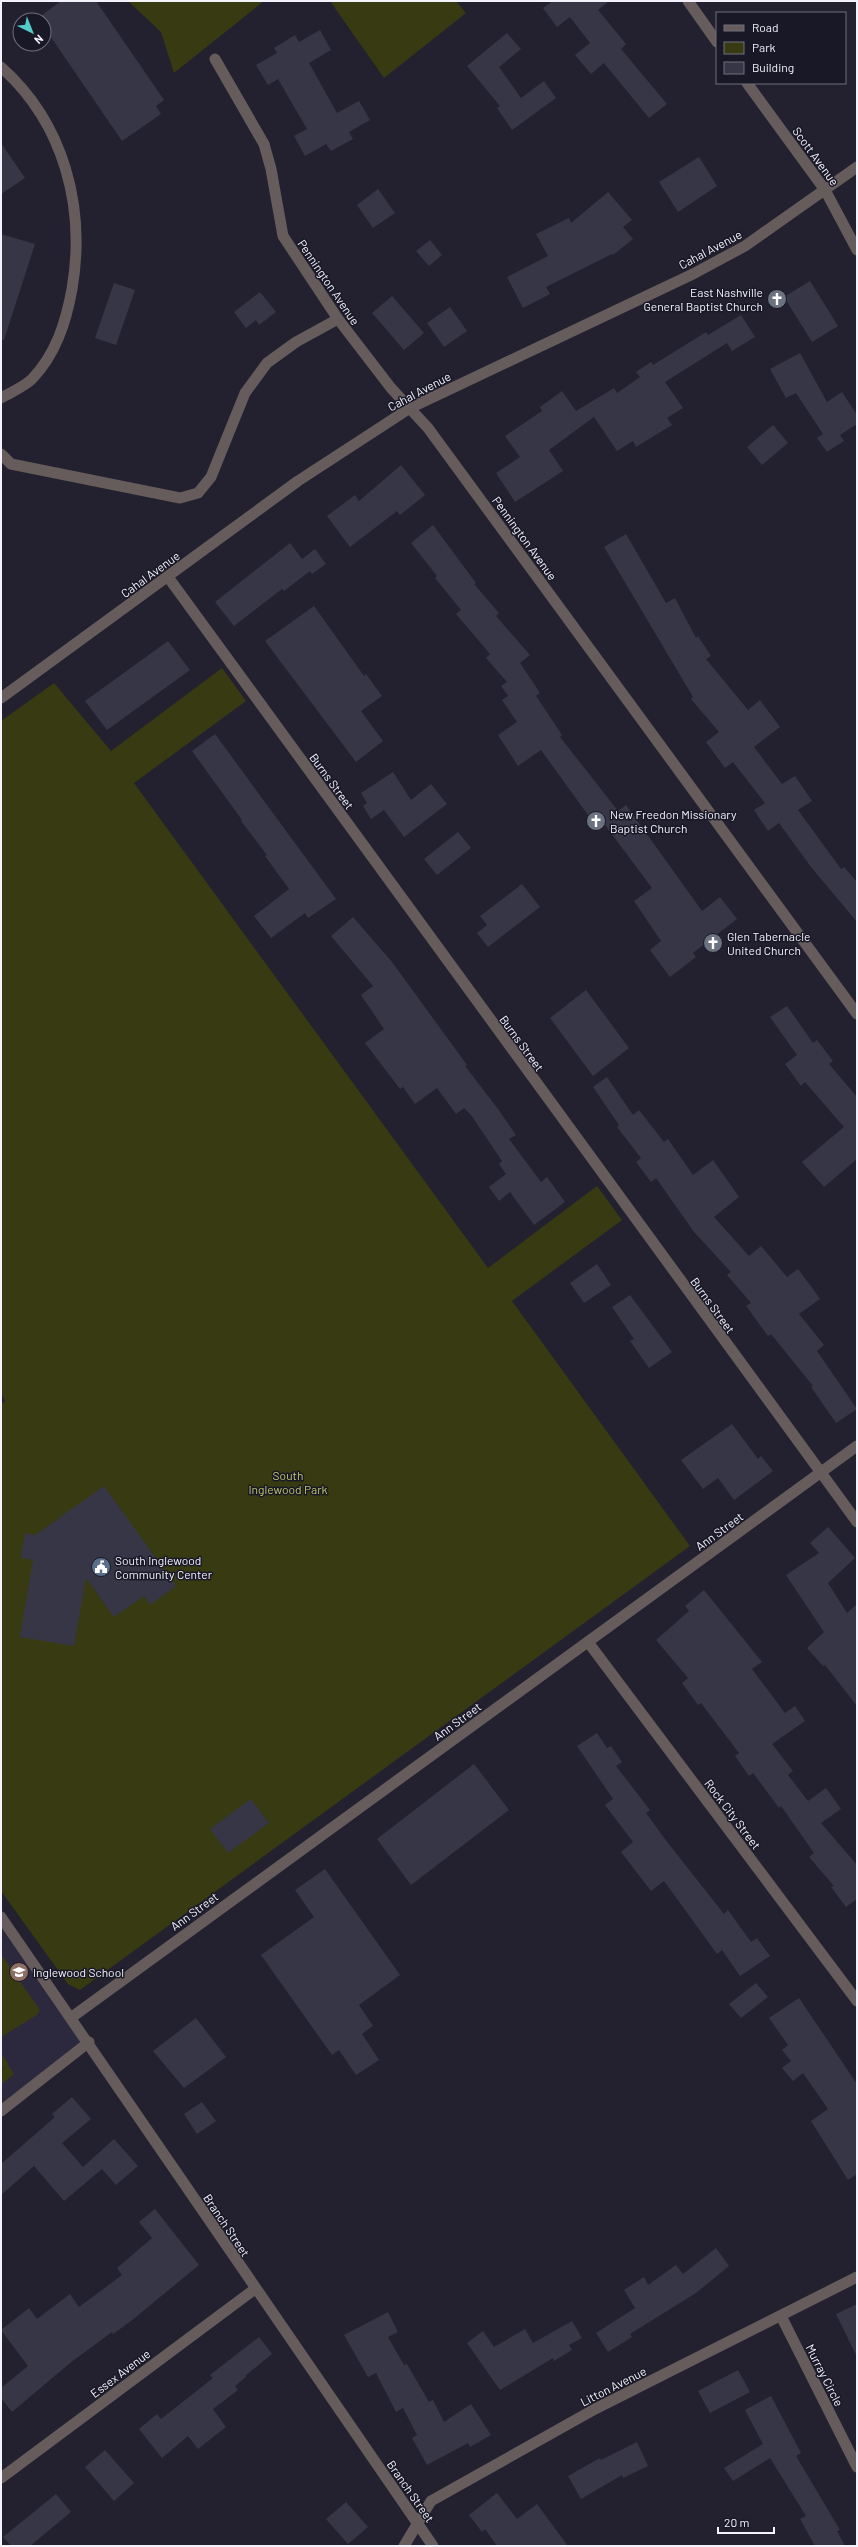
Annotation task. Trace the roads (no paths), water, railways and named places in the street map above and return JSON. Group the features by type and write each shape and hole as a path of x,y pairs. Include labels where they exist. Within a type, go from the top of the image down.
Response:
{"street":[{"path":"688,1 716,41"},
{"name":"Pennington Avenue","path":"215,59 264,144 271,169 283,236 338,319 391,388 428,428 857,1014"},
{"path":"1,67 34,103 57,144 70,185 77,225 76,266 67,315 50,356 31,380 1,398"},
{"name":"Scott Avenue","path":"748,84 825,190 857,250"},
{"name":"Cahal Avenue","path":"1,698 298,481 410,408 693,274 745,246 857,167"},
{"path":"1,454 11,464 180,498 198,493 210,477 244,392 267,363 296,342 338,319"},
{"name":"Burns Street","path":"168,577 820,1474 857,1522"},
{"name":"Ann Street","path":"72,2017 857,1446"},
{"name":"Rock City Street","path":"588,1642 857,2001"},
{"name":"Branch Street","path":"1,1917 72,2017 255,2289 433,2546"},
{"path":"1,2111 89,2042"},
{"name":"Litton Avenue","path":"404,2546 431,2501 595,2409 857,2277"},
{"name":"Essex Avenue","path":"1,2478 255,2289"},
{"name":"Murray Circle","path":"781,2316 857,2467"}],"place":[{"name":"East Nashville General Baptist Church","path":"777,299"},
{"name":"New Freedon Missionary Baptist Church","path":"596,821"},
{"name":"Glen Tabernacle United Church","path":"713,943"},
{"name":"South Inglewood Community Center","path":"101,1567"},
{"name":"Inglewood School","path":"19,1972"}],"park label":[{"name":"South Inglewood Park","path":"288,1482"}]}
